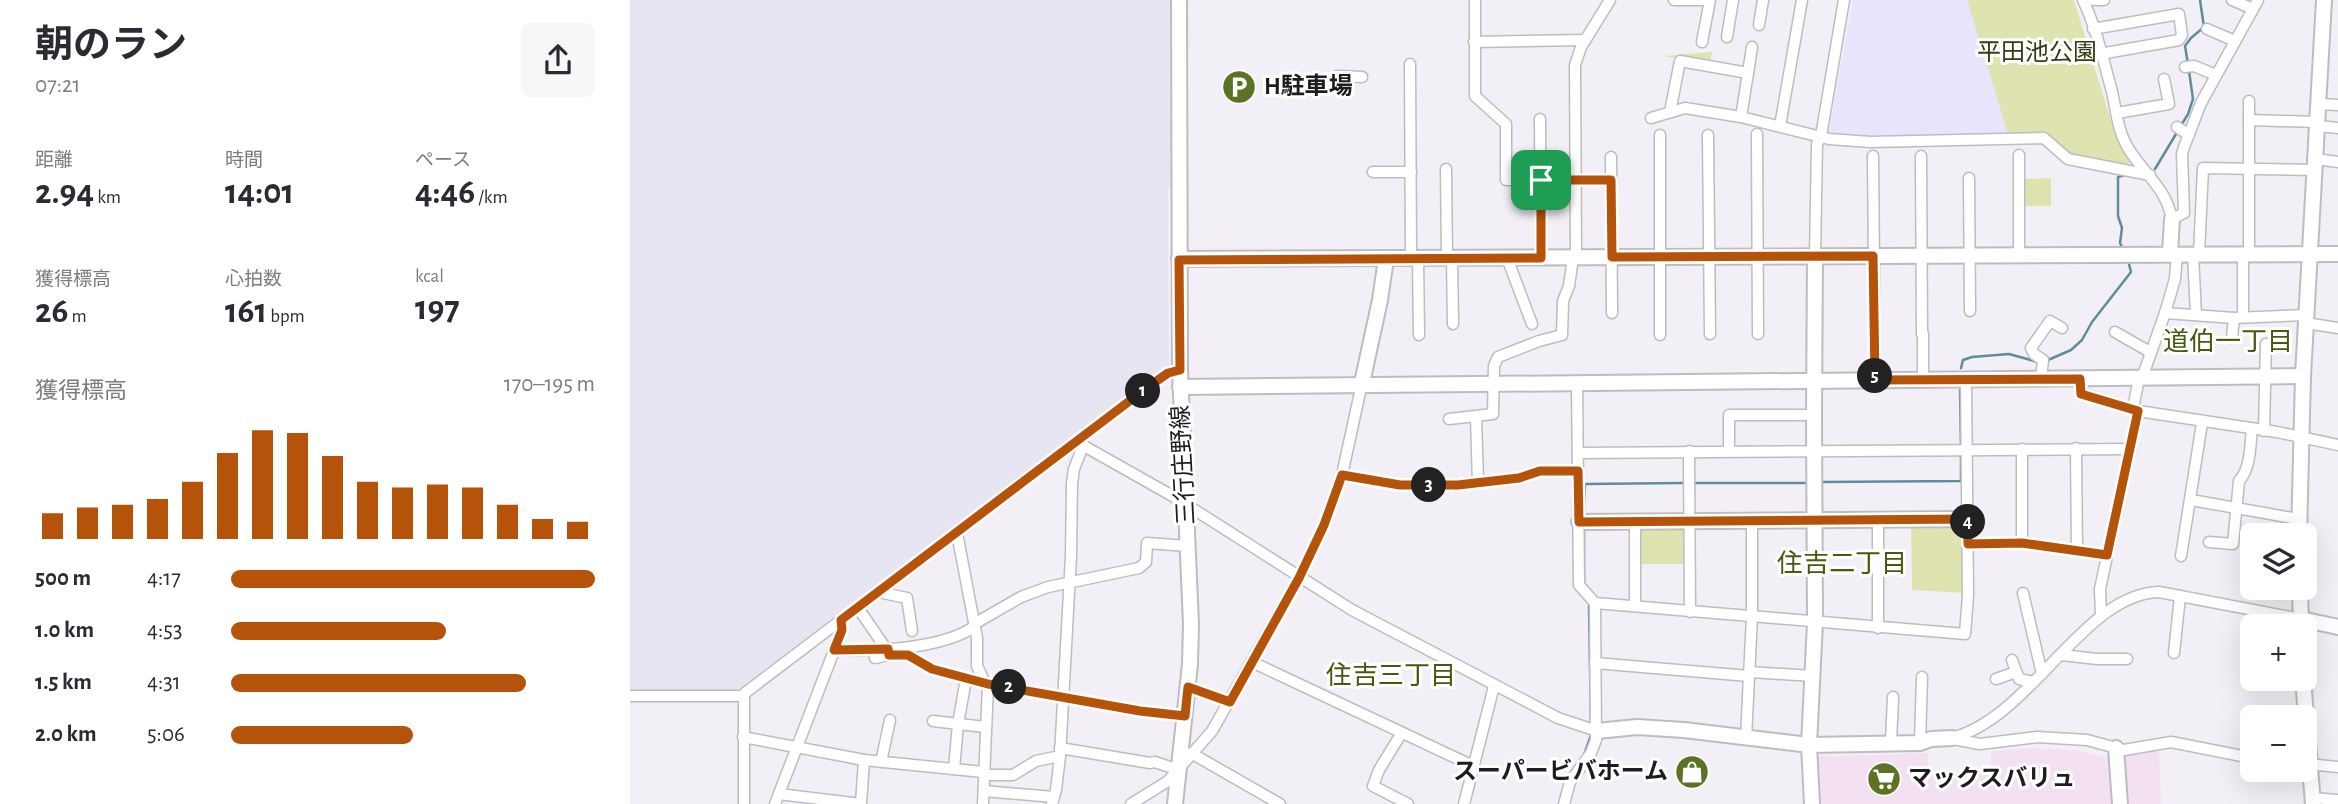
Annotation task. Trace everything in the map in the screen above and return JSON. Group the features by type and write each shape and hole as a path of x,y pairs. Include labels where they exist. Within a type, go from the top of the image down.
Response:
{"street":[{"name":"三行庄野線","path":"1175,804 1188,687 1191,624 1180,387 1179,0"},
{"path":"1475,0 1475,96 1506,124 1506,180 1611,180"},
{"path":"1449,419 1493,414 1494,366 1498,357 1562,335 1563,301 1575,258 1576,65 1585,40 1610,0"},
{"path":"1674,0 1704,0"},
{"path":"1702,42 1710,0"},
{"path":"1727,37 1733,0"},
{"path":"1759,25 1763,0"},
{"path":"1780,126 1802,0"},
{"path":"1812,804 1809,745 1815,622 1815,156 1821,136 1844,0"},
{"path":"2083,0 2127,146 2169,204 2175,279 2141,378 2131,449 2100,589 2101,616"},
{"path":"2093,0 2104,0"},
{"path":"2172,219 2184,213 2183,131 2255,5 2232,0"},
{"path":"2298,523 2309,254 2324,0"},
{"path":"2093,29 2179,14 2182,35 2179,40 2101,54"},
{"path":"2207,29 2235,41"},
{"path":"1474,42 1585,40"},
{"path":"1741,117 1752,47"},
{"path":"1670,112 1679,61 1748,73"},
{"path":"1410,64 1411,172 1419,335"},
{"path":"2189,67 2216,75"},
{"path":"1337,76 1362,77"},
{"path":"2117,113 2169,104 2164,79"},
{"path":"2232,338 2239,317 2246,254 2249,101"},
{"path":"2319,104 2338,106"},
{"path":"1651,118 1685,107 1741,117 1829,139 1871,142 2043,138 2068,159 2150,175"},
{"path":"1540,119 1541,258"},
{"path":"2249,120 2318,124 2338,128"},
{"path":"1757,134 1758,334"},
{"path":"1660,135 1660,335"},
{"path":"1708,135 1710,334"},
{"path":"2019,155 2019,256"},
{"path":"1873,156 1875,380"},
{"path":"1921,156 1923,380"},
{"path":"1611,158 1612,313"},
{"path":"2196,315 2196,254 2203,168 2338,162"},
{"path":"1446,169 1453,324"},
{"path":"1373,172 1411,172"},
{"path":"1969,178 1970,311"},
{"path":"1179,260 2338,254"},
{"path":"1507,258 1532,324"},
{"path":"1131,804 1168,781 1212,731 1299,578 1324,525 1342,475 1380,299 1386,259"},
{"path":"2165,313 2306,319 2338,328"},
{"path":"2041,379 2043,360 2031,348 2050,321 2062,328"},
{"path":"2116,332 2150,352"},
{"path":"2264,431 2266,344"},
{"path":"744,804 745,693 1080,444 1168,373 1180,370"},
{"path":"1180,387 1362,383 2303,376"},
{"path":"2080,379 2081,394 2136,410 2338,445"},
{"path":"1595,603 1965,634 1968,597 1966,380"},
{"path":"1564,804 1570,782 1591,753 1597,732 1595,603 1579,585 1577,382"},
{"path":"1729,451 1729,415 1814,415"},
{"path":"1476,416 1478,483"},
{"path":"2181,556 2203,422"},
{"path":"2208,542 2233,544 2239,481 2244,476 2248,461 2252,429"},
{"path":"1080,444 1186,505 1352,610 1558,718 1597,732 1637,727 1809,745 1920,743 1931,739 1952,738 1968,734 1994,719 2101,616 2145,593 2180,596 2261,614"},
{"path":"984,792 1053,801 1060,752 1070,583 1072,483 1080,444"},
{"path":"2076,448 2077,551"},
{"path":"2022,449 2022,543"},
{"path":"1578,453 2131,449"},
{"path":"1689,451 1690,611"},
{"path":"1342,475 1400,485 1458,485 1519,478 1540,471 1578,471"},
{"path":"2191,500 2298,519"},
{"path":"1579,522 1968,519"},
{"path":"1746,738 1752,616 1752,520"},
{"path":"1878,520 1878,628"},
{"path":"1635,521 1636,606"},
{"path":"957,533 974,625 977,666 986,684 983,804"},
{"path":"875,658 889,652 963,634 1021,597 1048,587 1139,568 1146,562 1147,543 1188,545"},
{"path":"1968,544 2022,543 2107,555"},
{"path":"878,592 907,598 912,631"},
{"path":"2023,593 2042,674"},
{"path":"2174,653 2180,596"},
{"path":"858,608 889,652"},
{"path":"841,620 842,630 777,799 862,804 864,760"},
{"path":"2317,625 2338,627"},
{"path":"834,650 908,655 932,669 986,684 1140,711 1185,716"},
{"path":"2062,654 2097,659 2127,659"},
{"path":"2012,660 2019,679 2034,682"},
{"path":"1252,662 1473,766"},
{"path":"1595,663 1813,676"},
{"path":"1996,679 2016,672"},
{"path":"1920,743 1922,677"},
{"path":"954,769 965,679"},
{"path":"1464,804 1494,686"},
{"path":"1188,687 1230,702"},
{"path":"630,696 744,696"},
{"path":"1891,742 1893,697"},
{"path":"881,762 890,720"},
{"path":"933,721 985,727"},
{"path":"1401,734 1373,786 1408,804"},
{"path":"743,737 864,760 984,774 1013,775 1036,761 1060,752 1178,767"},
{"path":"1952,738 1980,744 2037,737 2077,739 2124,750 2171,742 2240,756"},
{"path":"2116,748 2120,804"},
{"path":"1191,753 1280,804"},
{"path":"2317,767 2338,767"},
{"path":"2310,782 2313,801 2338,800"}],"shaded area":[{"path":"630,0 1171,0 1169,367 736,692 630,693"},
{"path":"1853,0 1967,0 2008,134 1832,135 1829,130"},
{"path":"2028,748 2076,750 2107,758 2159,750 2161,804 1817,804 1814,757 1928,753 1929,775 1991,772 1991,752"}],"green space":[{"name":"平田池公園","path":"1967,0 2074,0 2116,137 2130,160 2128,165 2072,154 2045,132 2008,134"},
{"path":"1712,52 1710,64 1664,56"},
{"path":"2051,178 2051,206 2021,206 2021,179"},
{"path":"1911,523 1963,524 1965,593 1912,590"},
{"path":"1683,525 1687,529 1687,564 1638,564 1638,528"}],"waterway":[{"path":"2188,64 2185,46 2204,27 2200,0"},
{"path":"2155,169 2188,114 2193,99 2189,71"},
{"path":"2122,247 2122,228 2118,216 2118,177 2128,174"},
{"path":"2048,360 2071,350 2082,340 2092,322 2131,272 2129,264"},
{"path":"1961,368 1963,360 1972,357 2009,354 2038,362"},
{"path":"1960,390 1961,445"},
{"path":"1820,482 1961,481 1961,454"},
{"path":"1584,514 1585,484 1683,483"},
{"path":"1696,483 1807,483"},
{"path":"1584,529 1584,582"},
{"path":"1589,606 1591,726"},
{"path":"1584,755 1591,735"}],"place":[{"name":"H駐車場","path":"1239,87"},
{"name":"スーパービバホーム","path":"1692,772"},
{"name":"マックスバリュ","path":"1884,779"}],"district":[{"name":"道伯一丁目","path":"2228,342"},
{"name":"住吉二丁目","path":"1842,564"},
{"name":"住吉三丁目","path":"1391,676"}],"route":[{"path":"1541,180 1611,180 1612,257 1873,256 1875,380 2080,379 2081,394 2138,411 2107,555 2022,543 1968,544 1968,519 1579,522 1578,471 1540,471 1519,478 1458,485 1400,485 1342,475 1324,525 1299,578 1230,702 1188,687 1185,716 1140,711 965,679 932,669 908,655 889,655 888,649 834,650 842,630 841,620 1148,387 1168,373 1180,370 1179,260 1541,258 1541,180"}]}
